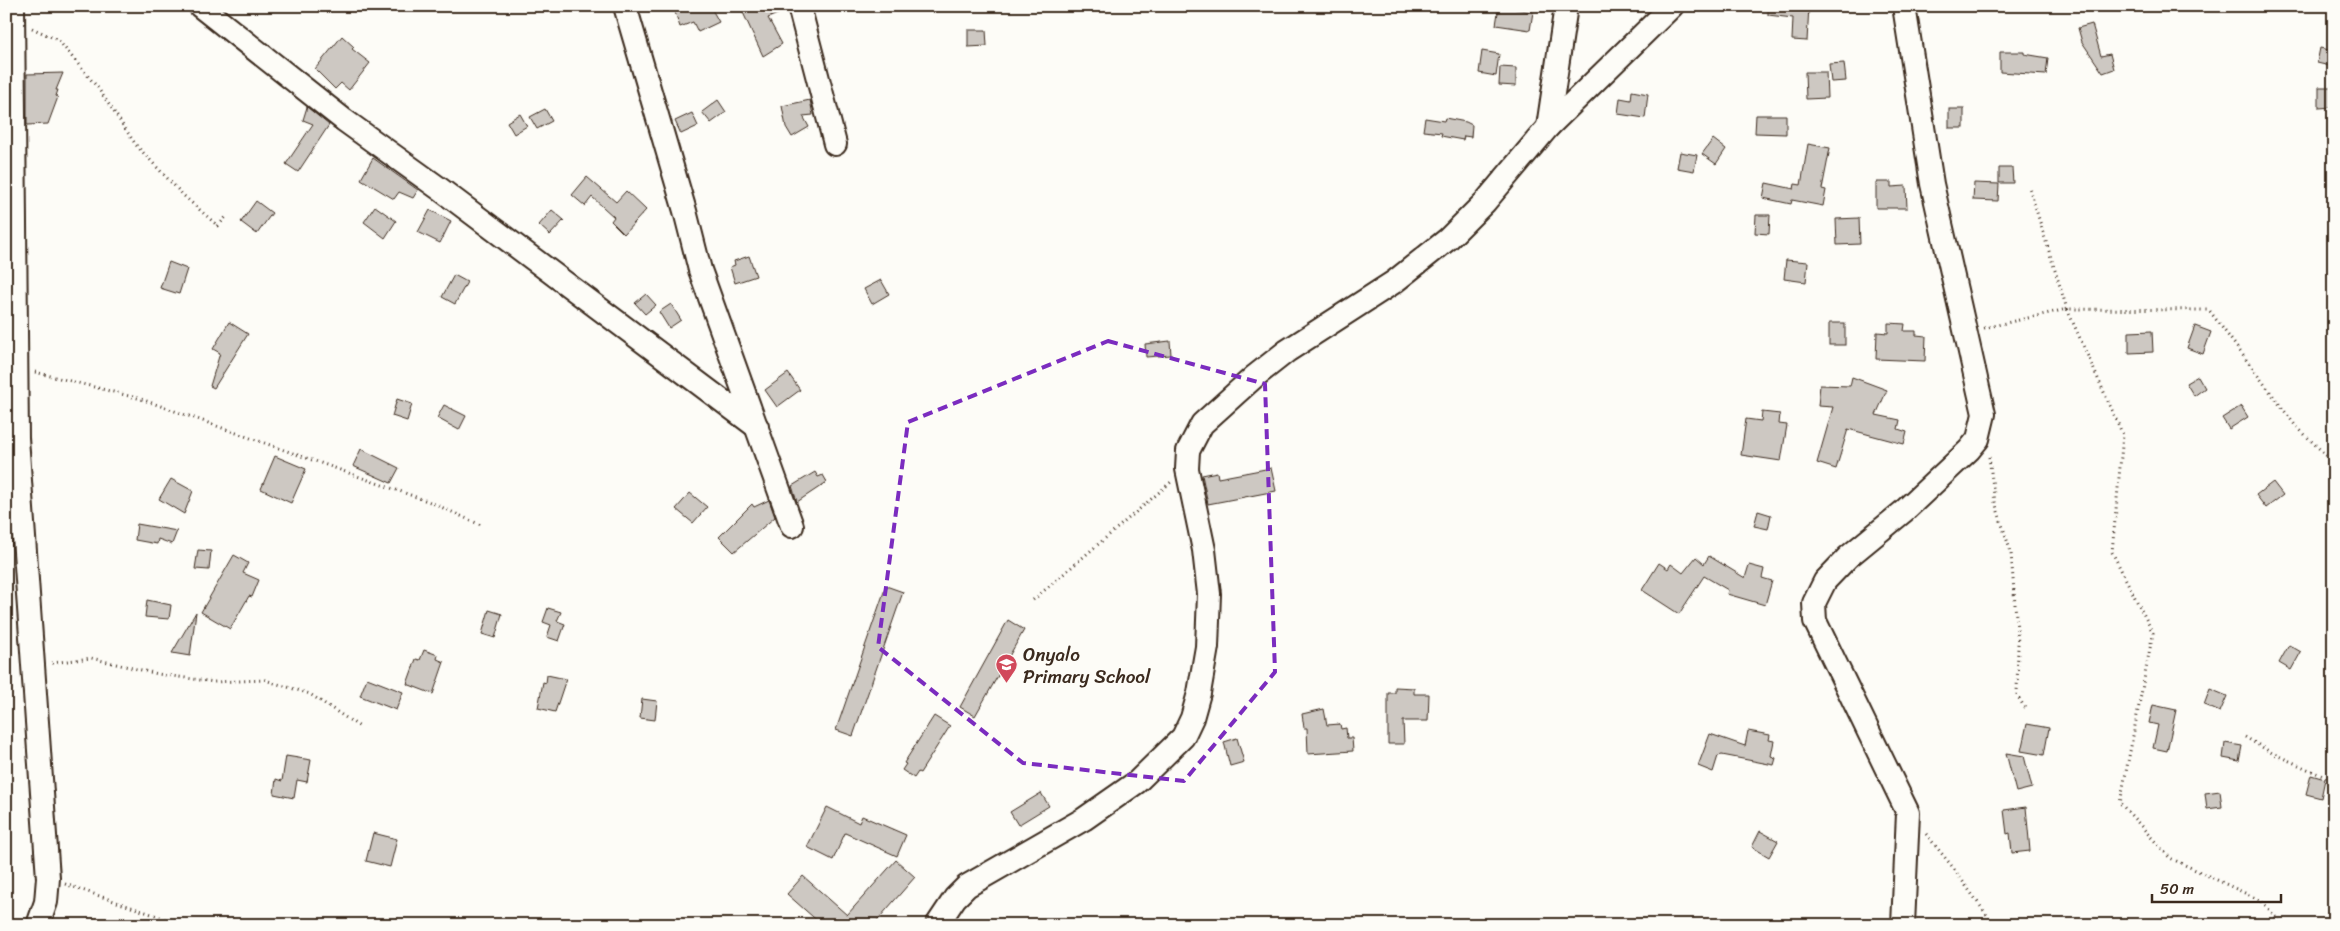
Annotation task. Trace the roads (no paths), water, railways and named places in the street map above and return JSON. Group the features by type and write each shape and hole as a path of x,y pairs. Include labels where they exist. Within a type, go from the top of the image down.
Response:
{"street":[{"path":"200,6 344,120 440,189 757,427"},
{"path":"625,6 700,270 792,526"},
{"path":"799,6 835,144"},
{"path":"1548,127 1566,6"},
{"path":"937,925 954,898 967,886 1084,819 1136,782 1183,737 1192,718 1199,693 1209,616 1204,550 1187,469 1188,451 1194,437 1215,410 1287,351 1394,282 1428,256 1486,202 1548,127 1672,6"},
{"path":"1903,925 1908,813 1815,621 1814,603 1825,582 1848,557 1940,478 1978,439 1984,414 1932,184 1904,6"},
{"path":"13,13 17,438 48,878 46,902 38,925"}],"place":[{"name":"Onyalo Primary School","path":"1007,684"}]}
